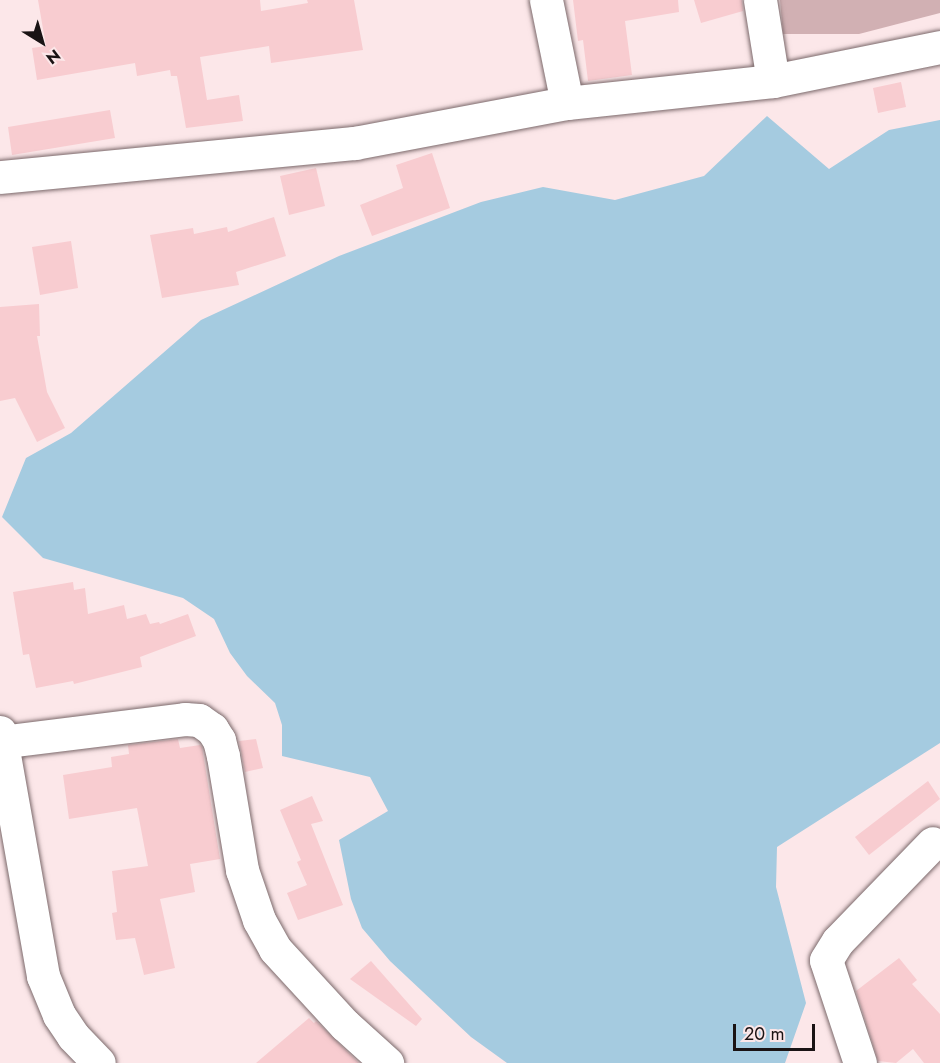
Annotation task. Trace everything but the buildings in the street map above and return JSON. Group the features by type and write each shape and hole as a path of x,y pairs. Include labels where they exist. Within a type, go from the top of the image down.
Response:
{"street":[{"path":"546,0 567,103"},
{"path":"760,0 772,81"},
{"path":"0,177 355,143 567,103 772,81 940,47"},
{"path":"99,1063 73,1036 59,1015 43,976 0,739 185,718 200,720 212,729 219,740 242,870 259,920 275,949 345,1025 387,1063"},
{"path":"860,1063 826,960 838,941 933,843"}],"shaded area":[{"path":"780,0 940,0 940,13 859,34 783,34"}],"water":[{"path":"767,116 829,169 889,130 940,120 940,743 777,847 776,887 806,1003 785,1063 507,1063 471,1037 390,961 362,928 351,899 339,840 388,811 370,777 282,756 282,725 275,703 247,676 230,653 214,619 183,598 43,558 2,517 26,458 71,433 201,320 339,256 481,202 543,187 615,200 704,176"}]}
